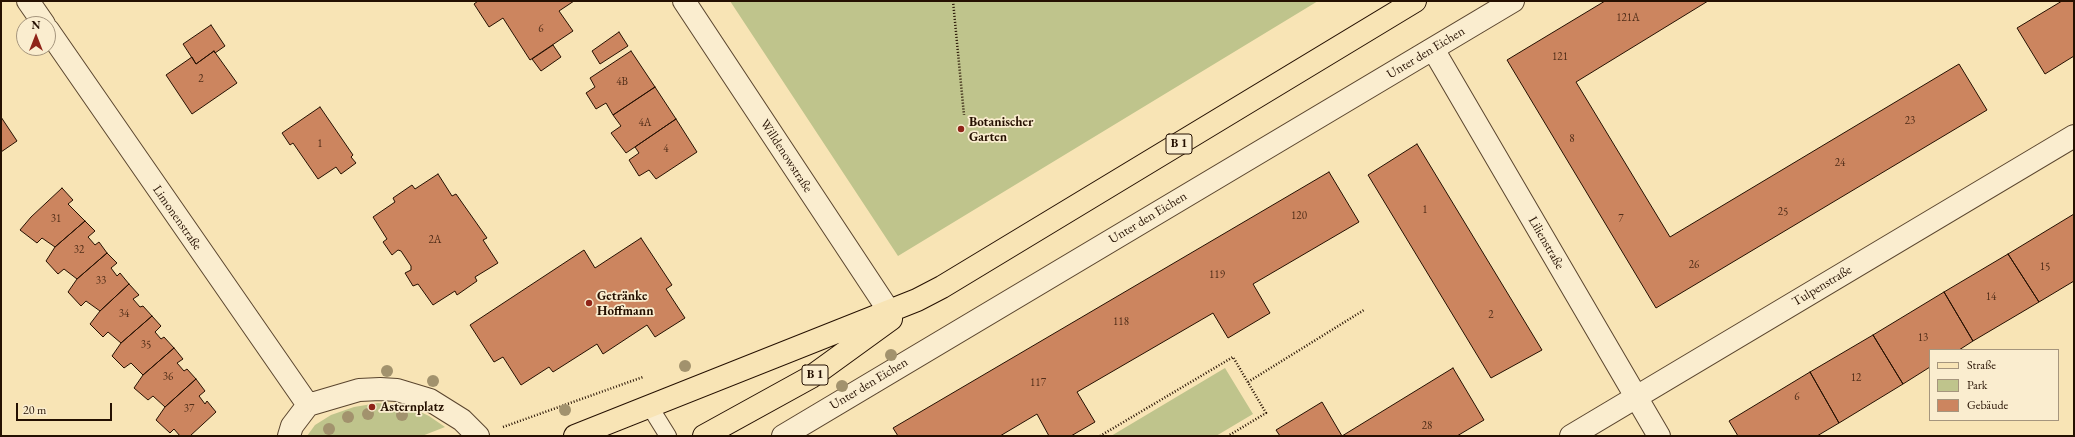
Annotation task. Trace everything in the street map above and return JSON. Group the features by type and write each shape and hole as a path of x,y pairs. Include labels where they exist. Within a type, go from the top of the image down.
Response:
{"main road":[{"name":"B 1","path":"575,436 917,300 956,279 1415,1"},
{"name":"B 1","path":"704,436 811,377 917,300"}],"street":[{"path":"28,1 38,16"},
{"name":"Willdenowstraße","path":"684,1 889,311"},
{"name":"Unter den Eichen","path":"783,436 1513,1"},
{"name":"Limonenstraße","path":"56,42 308,405"},
{"name":"Lilienstraße","path":"1433,49 1659,436"},
{"name":"Tulpenstraße","path":"1571,436 2074,136"},
{"path":"289,436 292,426 308,405 359,390 397,390 419,396 446,408 469,426 478,436"}],"lane":[{"path":"650,407 668,436"}],"path":[{"path":"953,1 964,115"},
{"path":"1248,382 1364,310"},
{"path":"1100,436 1233,358 1266,413 1228,436"}],"green space":[{"name":"Botanischer Garten","path":"730,1 1318,1 898,256"},
{"path":"1225,368 1253,414 1216,436 1111,436"},
{"path":"378,403 410,407 429,416 445,427 422,436 307,436 315,425 331,415 354,407"}],"building":[{"path":"478,1 574,1 559,11 573,31 530,60 503,18 489,27 474,4"},
{"path":"1605,1 1708,1 1576,82 1670,237 1959,64 1987,110 1656,308 1507,60"},
{"path":"2062,1 2074,1 2074,56 2045,74 2017,28"},
{"path":"211,25 225,46 215,53 214,51 196,64 183,44"},
{"path":"619,32 628,46 600,64 592,51"},
{"path":"553,45 561,57 541,71 532,59"},
{"path":"214,51 237,83 192,114 166,75 192,57 196,64"},
{"path":"631,51 655,87 613,115 606,103 596,109 586,93 595,87 590,78"},
{"path":"655,87 676,119 626,153 611,133 621,126 613,115"},
{"path":"320,107 353,155 351,157 356,163 341,174 336,167 318,179 293,143 290,145 282,133"},
{"path":"1,117 17,141 1,152"},
{"path":"676,119 697,152 656,179 649,170 639,176 629,160 639,153 635,147"},
{"path":"1417,144 1542,350 1491,378 1368,175"},
{"path":"1329,172 1359,222 1253,284 1270,313 1228,338 1213,313 1077,392 1095,422 1071,436 1049,436 1037,414 1000,436 898,436 893,428"},
{"path":"438,174 452,196 456,194 487,238 483,240 498,263 475,277 477,281 457,295 455,291 433,305 418,284 413,286 405,273 411,270 411,266 401,251 398,250 392,255 383,242 387,239 373,217 395,202 393,198 412,185 415,189"},
{"path":"62,188 73,200 68,204 85,221 55,247 42,238 37,243 20,230 31,217"},
{"path":"2074,214 2074,281 2039,302 2008,254"},
{"path":"85,221 95,231 88,237 95,245 99,242 107,253 77,279 64,269 58,274 46,261 55,247"},
{"name":"Getränke Hoffmann","path":"641,238 672,285 666,289 685,318 655,337 647,325 603,354 597,344 553,372 549,367 521,385 503,357 494,362 470,325 584,250 595,268"},
{"path":"107,253 117,263 111,268 117,276 120,273 129,284 100,311 86,301 81,306 68,292 77,279"},
{"path":"2008,254 2039,302 1973,341 1944,292"},
{"path":"129,284 139,295 133,299 140,307 143,306 152,316 121,343 108,332 103,337 90,324 100,311"},
{"path":"1944,292 1973,341 1961,349 1929,349 1929,368 1903,384 1873,335"},
{"path":"152,316 161,326 155,332 161,339 164,337 174,348 143,375 131,363 124,368 112,356 121,343"},
{"path":"1873,335 1903,384 1839,423 1810,372"},
{"path":"174,348 183,359 177,363 184,371 187,369 196,379 165,407 153,396 148,400 134,388 143,375"},
{"path":"1453,368 1484,420 1457,436 1342,436"},
{"path":"1810,372 1839,423 1817,436 1738,436 1729,421"},
{"path":"196,379 205,391 199,396 205,404 207,401 216,412 190,436 180,436 174,429 170,433 156,420 165,407"},
{"path":"1322,402 1342,436 1280,436 1276,430"}],"place":[{"name":"Botanischer Garten","path":"961,129"},
{"name":"Getränke Hoffmann","path":"589,303"},
{"name":"Asternplatz","path":"372,407"}]}
